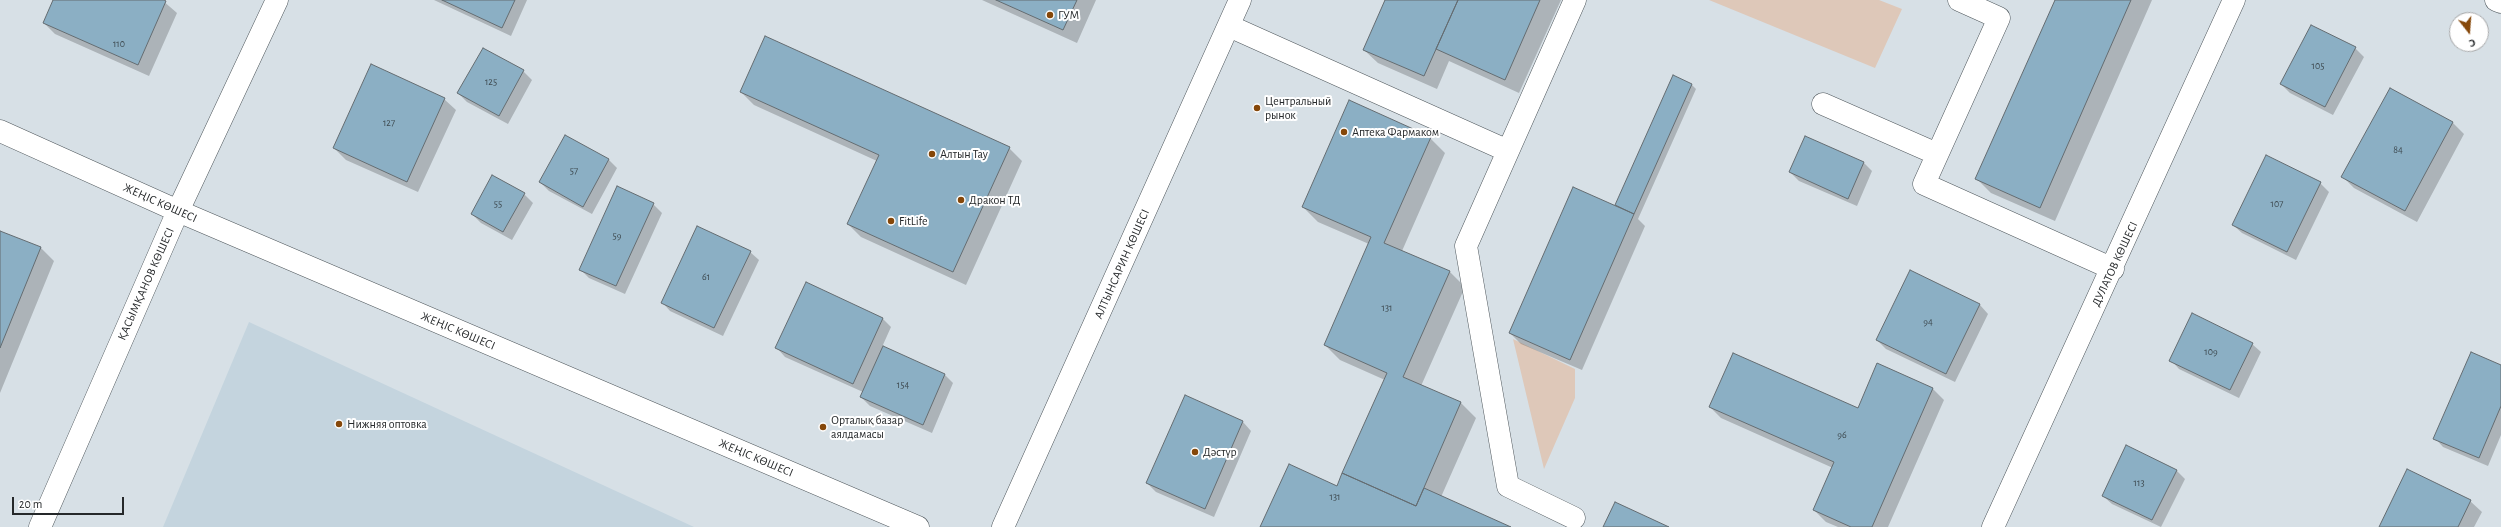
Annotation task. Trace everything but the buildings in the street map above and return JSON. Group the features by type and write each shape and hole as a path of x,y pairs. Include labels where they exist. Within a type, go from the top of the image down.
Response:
{"street":[{"name":"ҚАСЫМҚАНОВ КӨШЕСІ","path":"40,527 178,211 277,0"},
{"name":"АЛТЫНСАРИН КӨШЕСІ","path":"1004,527 1240,0"},
{"path":"1574,518 1508,486 1466,246 1575,0"},
{"path":"1959,0 1999,18 1924,184 2113,268"},
{"name":"ДУЛАТОВ КӨШЕСІ","path":"1993,527 2113,268 2234,0"},
{"path":"2496,0 2501,2"},
{"path":"1229,26 1508,151"},
{"path":"1823,104 1937,154"},
{"name":"ЖЕҢІС КӨШЕСІ","path":"0,131 178,211 918,527"}],"shaded area":[{"path":"1709,0 1879,0 1902,9 1875,68"},
{"name":"Нижняя оптовка","path":"249,322 694,527 163,527"},
{"path":"1513,339 1575,369 1575,398 1544,469"}],"place":[{"name":"ГУМ","path":"1050,15"},
{"name":"Центральный рынок","path":"1257,108"},
{"name":"Аптека Фармаком","path":"1344,132"},
{"name":"Алтын Тау","path":"932,154"},
{"name":"Дракон ТД","path":"961,200"},
{"name":"FitLife","path":"891,221"},
{"name":"Нижняя оптовка","path":"339,424"},
{"name":"Орталық базар аялдамасы","path":"823,427"},
{"name":"Дәстүр","path":"1195,452"}]}
